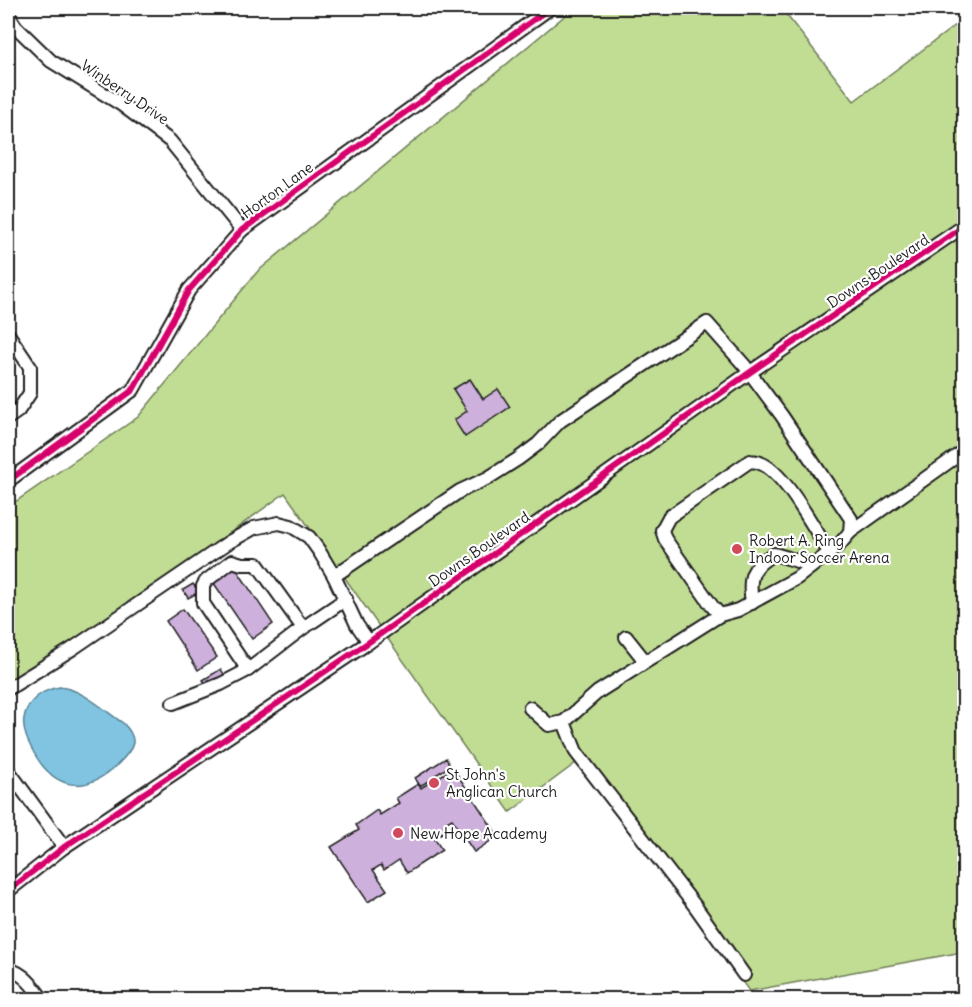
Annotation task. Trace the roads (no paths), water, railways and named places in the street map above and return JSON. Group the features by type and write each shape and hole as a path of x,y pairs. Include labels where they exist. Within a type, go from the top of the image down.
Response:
{"street":[{"name":"Horton Lane","path":"8,481 133,390 189,290 242,230 550,8"},
{"name":"Winberry Drive","path":"8,15 16,27 51,61 122,105 170,141 242,230"},
{"name":"Downs Boulevard","path":"8,891 63,847 369,642 748,373 964,226"},
{"path":"334,576 460,491 488,478 518,459 538,444 560,421 707,323 745,366 782,416 851,519 850,532"},
{"path":"8,334 30,367 30,393 18,411 8,418"},
{"path":"530,708 549,725 564,722 598,692 645,661 720,615 738,610 797,578 830,552 850,532 963,455"},
{"path":"720,615 665,538 662,530 669,517 750,461 760,463 772,470 785,483 830,552"},
{"path":"8,689 72,649 229,542 254,528 279,523 291,526 309,537 334,576 357,625 369,642"},
{"path":"752,603 749,586 753,571 763,560 774,554 812,566"},
{"path":"248,670 203,603 203,586 206,581 232,561 257,564 303,628"},
{"path":"172,703 221,684 248,670 345,599"},
{"path":"626,637 645,661"},
{"path":"564,722 576,752 695,906 744,975"},
{"path":"8,770 63,847"},
{"path":"8,969 16,971 30,982 43,999"}],"water":[{"path":"60,687 77,692 93,701 123,723 132,734 133,743 127,755 105,775 93,781 71,784 51,775 34,753 26,736 24,718 32,701 48,690"}],"waterway":[{"path":"665,1000 671,992 706,1000"}],"place":[{"name":"Robert A. Ring Indoor Soccer Arena","path":"737,549"},
{"name":"St John's Anglican Church","path":"434,783"},
{"name":"New Hope Academy","path":"398,833"}]}
